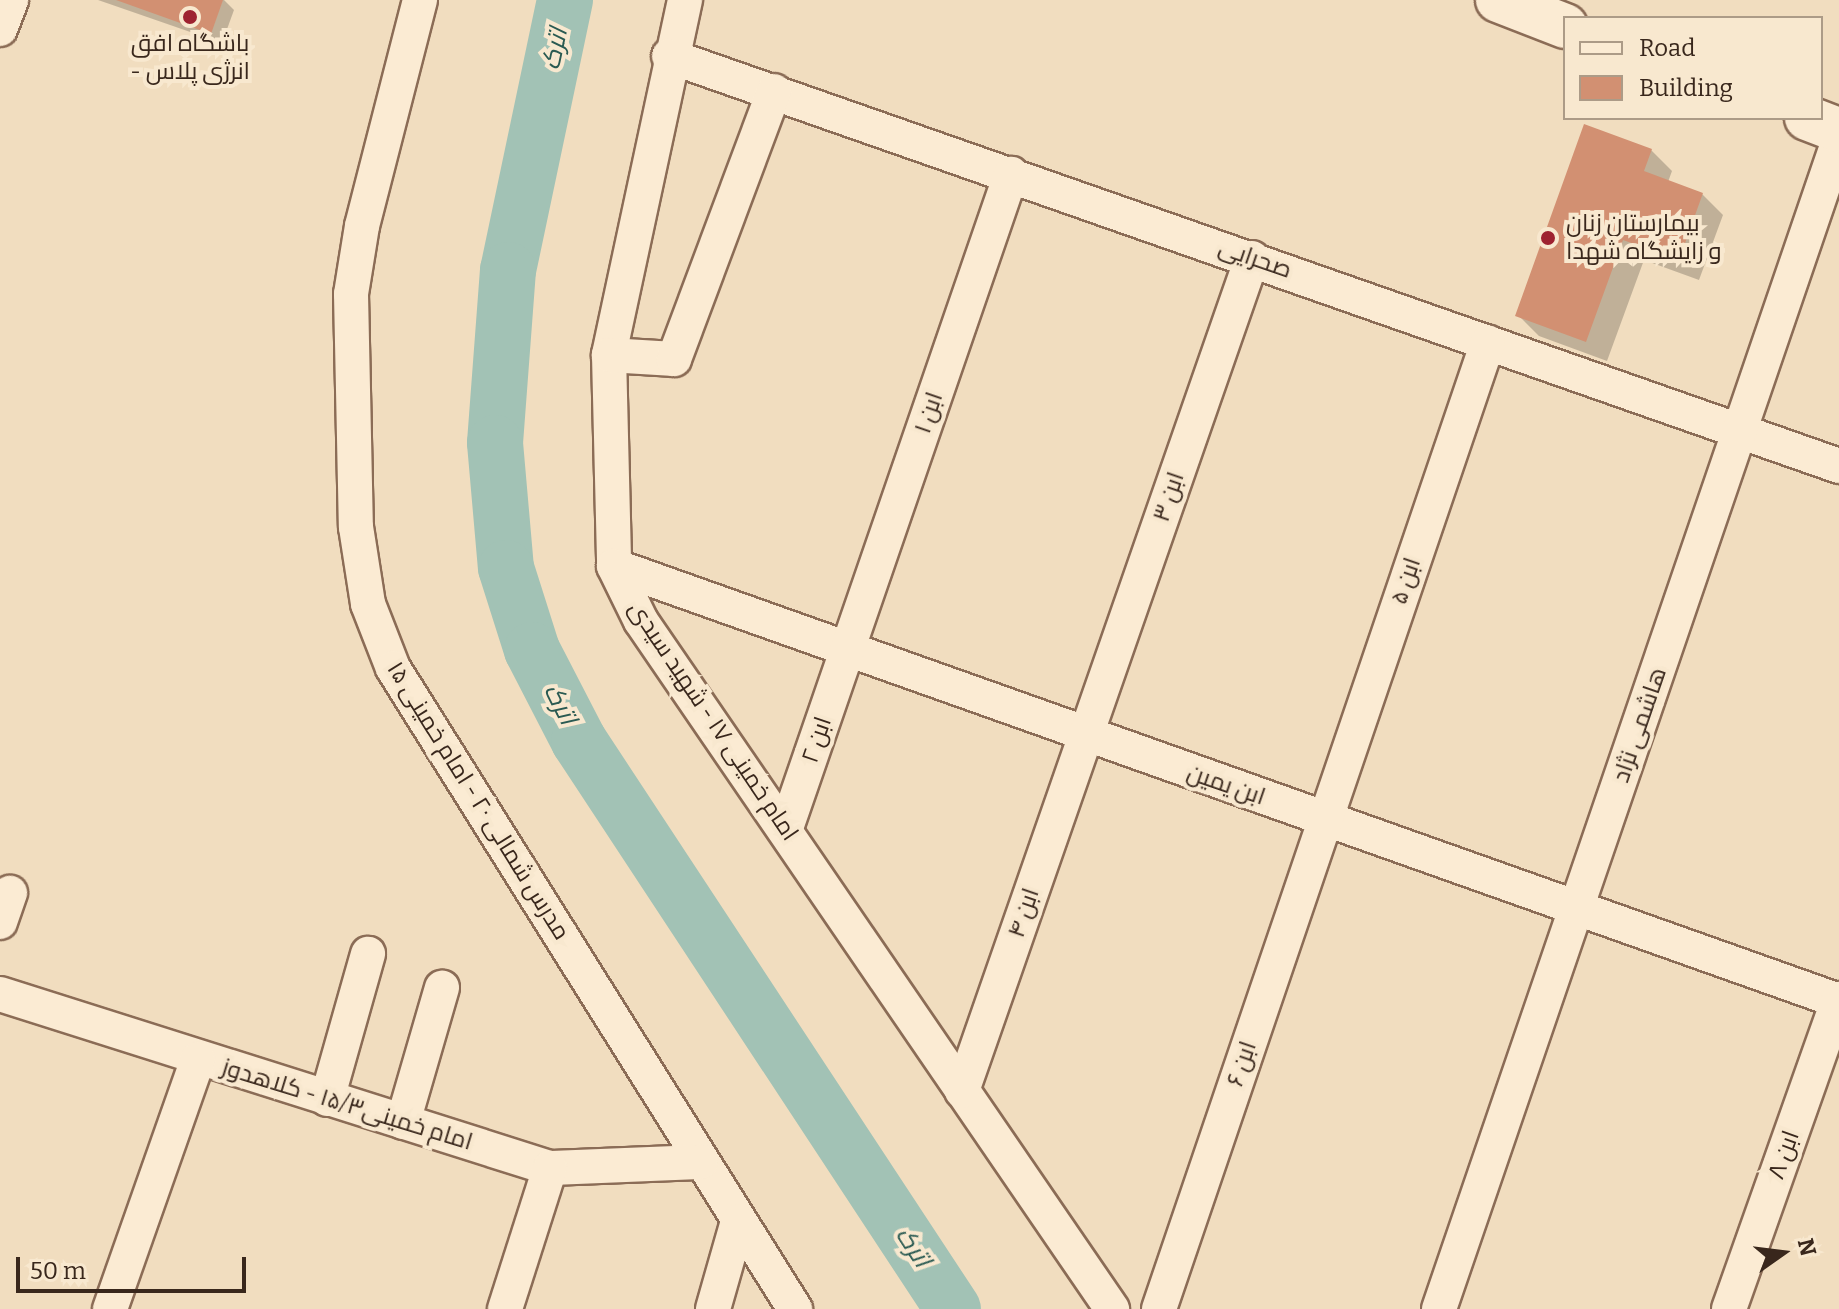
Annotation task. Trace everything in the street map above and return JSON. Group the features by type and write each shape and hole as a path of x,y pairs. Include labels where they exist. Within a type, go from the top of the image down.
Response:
{"main road":[{"path":"1498,0 1563,25"},
{"path":"1812,120 1839,130"}],"street":[{"path":"0,29 11,0"},
{"name":"مدرس شمالی ۲۰ - امام خمینی ۱۵","path":"420,0 362,226 351,294 356,527 368,604 393,668 795,1309"},
{"name":"امام خمینی ۱۷ - شهید سیدی","path":"685,0 669,56 609,355 614,566 641,621 786,828 1112,1309"},
{"name":"صحرایی","path":"669,56 1839,466"},
{"path":"609,355 674,359 774,91"},
{"name":"هاشمی نژاد","path":"1439,1309 1839,140"},
{"name":"ابن ۱","path":"847,651 1011,174"},
{"name":"ابن ۳","path":"1086,736 1252,258"},
{"name":"ابن ۵","path":"1325,820 1488,342"},
{"name":"ابن یمین","path":"614,566 1086,736 1839,1000"},
{"name":"ابن ۲","path":"786,828 847,651"},
{"name":"ابن ۴","path":"962,1091 1086,736"},
{"name":"ابن ۶","path":"1159,1309 1325,820"},
{"path":"327,1099 368,954"},
{"path":"403,1122 442,988"},
{"name":"امام خمینی۱۵/۳ - کلاهدوز","path":"0,994 550,1168 701,1162"},
{"name":"ابن ۸","path":"1729,1309 1839,1000"},
{"path":"110,1309 198,1059"},
{"path":"505,1309 550,1168"},
{"path":"713,1309 738,1221"}],"building":[{"name":"باشگاه افق - انرژی پلاس","path":"116,0 223,0 211,34"},
{"path":"1584,124 1652,149 1644,171 1703,193 1679,260 1623,240 1586,342 1515,316"}],"waterway":[{"name":"اترک","path":"565,0 508,270 495,443 506,568 532,650 579,741 953,1309"}],"place":[{"name":"باشگاه افق - انرژی پلاس","path":"190,17"},
{"name":"بیمارستان زنان و زایشگاه شهدا","path":"1548,238"}]}
